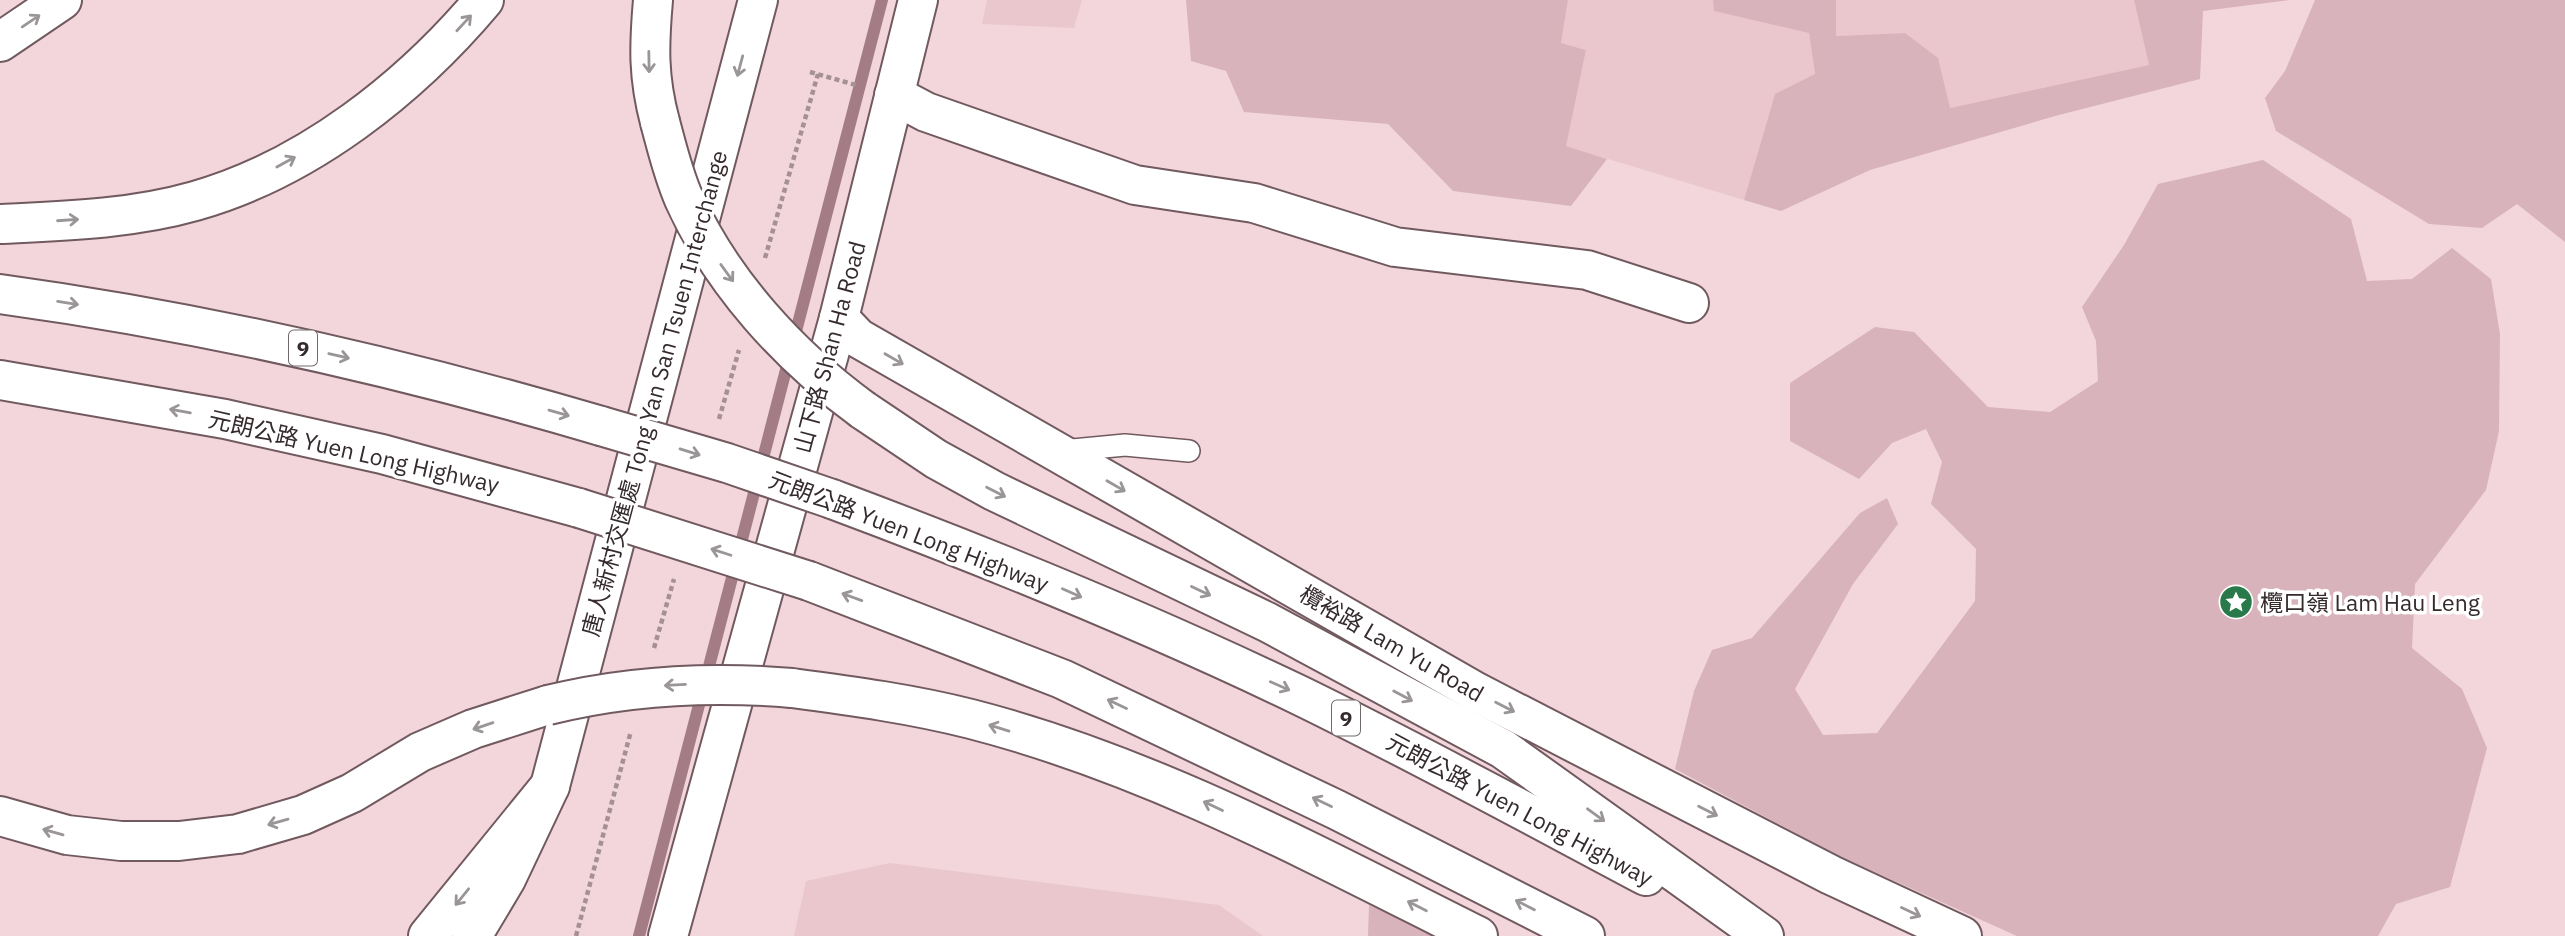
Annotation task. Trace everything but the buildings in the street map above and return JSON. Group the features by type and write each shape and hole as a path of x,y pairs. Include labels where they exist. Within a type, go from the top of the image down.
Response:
{"main road":[{"path":"0,42 62,0"},
{"path":"0,224 142,213 196,201 268,172 322,142 378,105 427,63 484,0"},
{"path":"653,0 650,80 671,165 684,198 699,229 725,271 781,339 812,369 863,410 936,459 994,491 1267,622 1503,749 1761,936"},
{"name":"唐人新村交匯處 Tong Yan San Tsuen Interchange","path":"550,786 758,0"},
{"name":"山下路 Shan Ha Road","path":"668,936 839,318 918,0"},
{"path":"894,95 926,112 1135,185 1254,204 1395,247 1587,270 1689,303"},
{"name":"元朗公路 Yuen Long Highway","path":"0,294 69,303 231,332 342,356 496,395 727,463 832,499 1040,579 1296,694 1401,746 1761,936"},
{"name":"欖裕路 Lam Yu Road","path":"839,318 858,338 1476,692 1832,875 1962,936"},
{"name":"元朗公路 Yuen Long Highway","path":"0,380 225,419 382,454 579,508 809,581 1062,679 1130,710 1338,810 1586,936"},
{"path":"0,817 67,835 121,841 178,841 237,834 303,815 352,793 420,752 473,729 548,705 587,695 670,685 741,684 792,688 875,699 972,719 1115,765 1271,833 1478,936"},
{"path":"428,936 550,786"},
{"path":"472,936 506,879 550,786"}],"lane":[{"path":"1057,452 1125,445 1189,451"}],"path":[{"path":"810,72 835,79"}],"shaded area":[{"path":"987,0 1082,0 1074,28 982,24"},
{"path":"1186,0 1568,0 1561,43 1586,50 1566,146 1607,159 1571,206 1453,191 1388,124 1244,112 1226,71 1191,61"},
{"path":"1568,0 1713,0 1714,11 1809,32 1815,75 1775,95 1744,200 1565,146 1586,50 1561,43"},
{"path":"1713,0 1836,0 1836,36 1905,33 1938,58 1950,108 2149,65 2134,0 2290,0 2203,11 2200,79 2055,116 1870,170 1781,211 1744,200 1775,94 1815,74 1809,33 1714,11"},
{"path":"1836,0 2134,0 2149,65 1950,108 1905,33 1836,36"},
{"path":"2315,0 2565,0 2565,242 2517,204 2482,228 2429,224 2276,131 2265,98 2285,71"},
{"path":"2263,160 2351,219 2367,281 2412,279 2452,248 2491,279 2500,334 2499,431 2486,490 2415,584 2412,648 2462,689 2487,748 2450,887 2396,904 2378,936 2017,936 1841,857 1675,769 1694,691 1712,650 1752,638 1860,513 1887,498 1898,524 1853,584 1795,689 1823,735 1877,733 1975,601 1976,549 1931,504 1942,462 1926,429 1892,443 1859,479 1790,441 1790,383 1875,327 1914,332 1988,407 2050,412 2098,381 2096,341 2082,307 2124,245 2158,184"},
{"path":"890,863 1219,905 1263,936 794,936 806,881"},
{"path":"1369,905 1436,936 1368,936"}],"waterway":[{"path":"639,936 882,0"}],"place":[{"name":"欖口嶺 Lam Hau Leng","path":"2236,602"}]}
